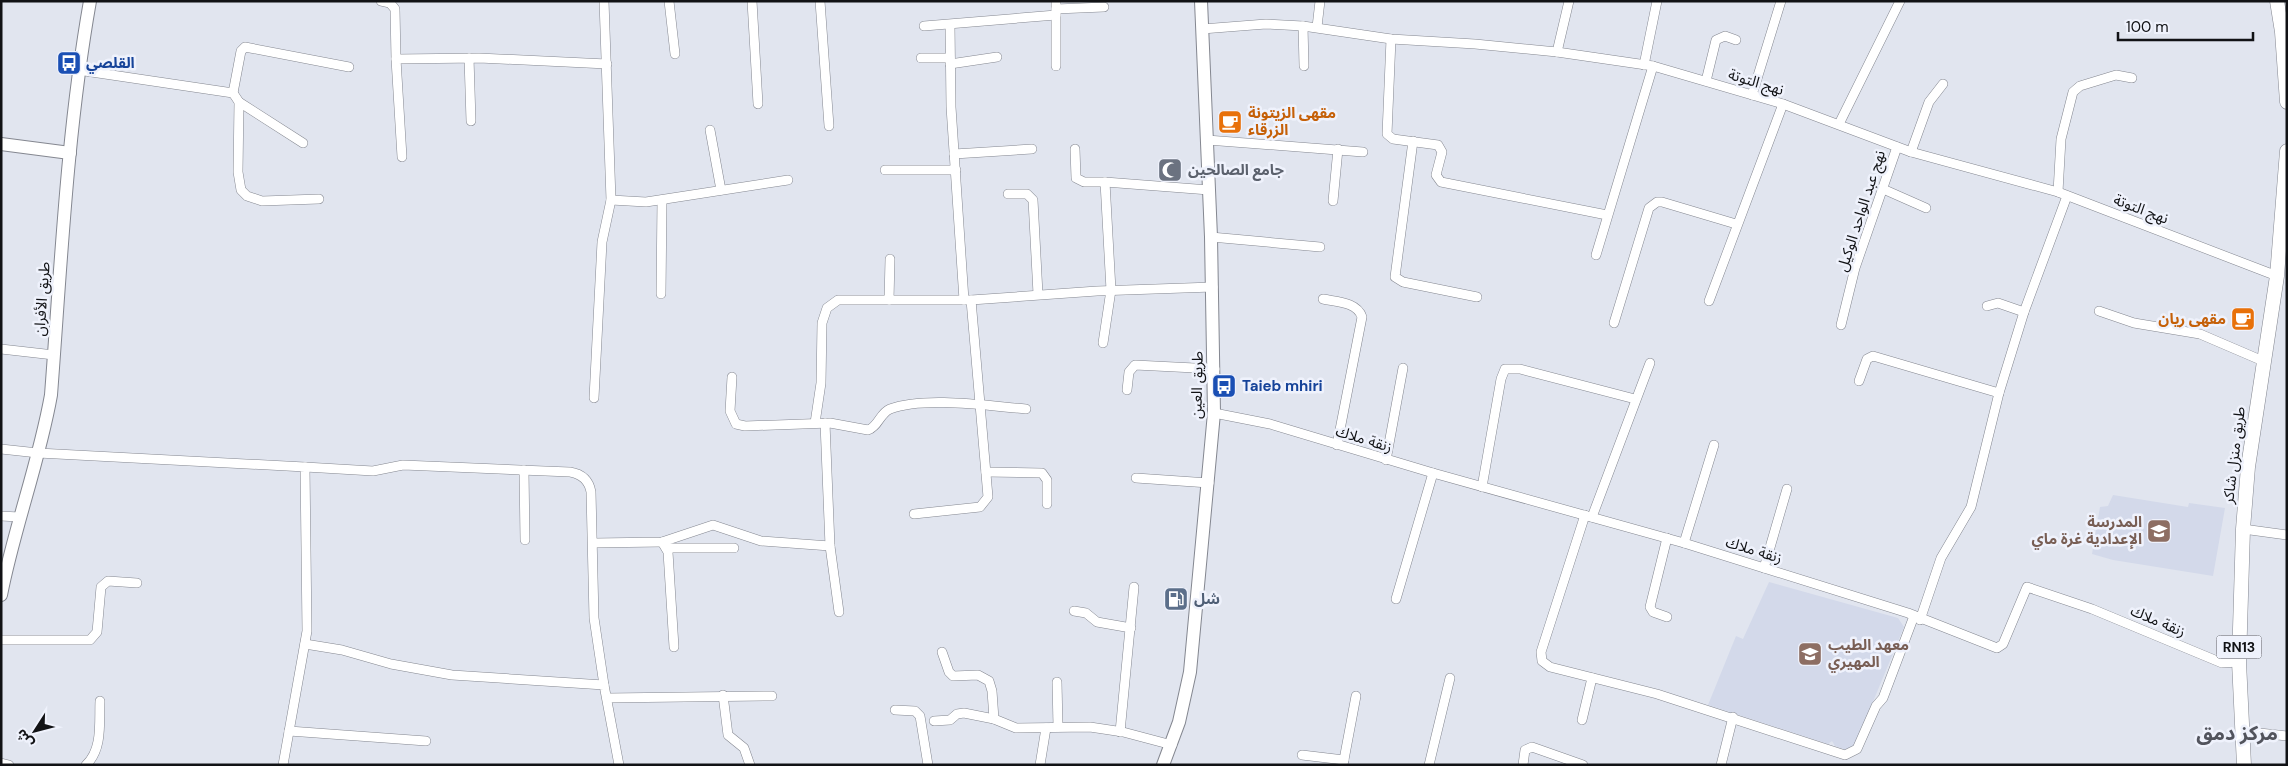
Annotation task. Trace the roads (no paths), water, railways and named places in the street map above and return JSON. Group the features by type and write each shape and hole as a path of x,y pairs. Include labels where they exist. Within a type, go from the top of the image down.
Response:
{"main road":[{"name":"طريق الأفران","path":"1,595 51,395 78,70 90,1"},
{"name":"طريق العين","path":"1163,765 1172,745 1190,672 1214,413 1215,369 1211,237 1201,1"},
{"path":"2277,1 2282,32 2287,102"},
{"path":"1,144 70,152"},
{"name":"طريق منزل شاكر","path":"2244,765 2239,662 2243,528 2248,467 2285,221 2287,151"}],"street":[{"path":"381,1 390,3 395,9 402,157"},
{"path":"594,398 602,242 611,200 604,1"},
{"path":"669,1 675,54"},
{"path":"752,1 758,104"},
{"path":"820,1 830,126"},
{"path":"1317,27 1320,1"},
{"path":"1557,52 1570,1"},
{"path":"1596,255 1648,66 1657,1"},
{"path":"1752,95 1781,1"},
{"path":"1839,124 1900,1"},
{"path":"924,26 950,25 1056,8 1104,7"},
{"path":"1056,8 1056,66"},
{"name":"نهج التوتة","path":"1202,29 1266,24 1317,27 1391,39 1475,44 1557,52 1648,66 1783,104 1912,152 2058,192 2278,276"},
{"path":"914,514 983,505 988,497 954,154 950,25"},
{"path":"1303,26 1304,66"},
{"path":"1706,81 1716,40 1725,36 1736,40"},
{"path":"1391,39 1387,134 1393,139 1431,142 1440,147 1442,152 1436,175 1441,182 1607,215"},
{"path":"233,93 241,51 245,47 349,67"},
{"path":"396,59 469,58 607,64"},
{"path":"469,58 471,121"},
{"path":"922,58 950,61 997,58"},
{"path":"78,70 233,93 240,102 303,143"},
{"path":"2058,192 2061,139 2073,92 2080,86 2116,75 2132,78"},
{"path":"1912,152 1929,102 1943,84"},
{"path":"240,102 238,172 241,190 246,196 262,201 320,200"},
{"path":"1709,301 1736,224 1783,104"},
{"path":"710,130 721,190"},
{"path":"1207,140 1362,152"},
{"path":"1413,141 1396,277 1403,282 1477,297"},
{"name":"نهج عبد الواحد الوكيل","path":"1841,325 1851,284 1897,147"},
{"path":"954,154 1032,149"},
{"path":"1075,149 1076,178 1084,182 1209,190"},
{"path":"1333,201 1338,149"},
{"path":"884,170 956,170"},
{"path":"611,200 646,202 788,180"},
{"path":"1103,343 1111,290 1105,182"},
{"path":"1882,189 1926,208"},
{"path":"1008,194 1027,194 1033,200 1038,294"},
{"path":"1650,363 1589,516 1540,656 1544,664 1550,667 1657,694 1733,717 1845,756 1857,748 1876,706 1882,698 1941,558 1971,507 1999,393 2024,312 2068,196"},
{"path":"661,294 662,200"},
{"path":"1614,322 1653,203 1662,202 1736,224"},
{"path":"1211,237 1320,247"},
{"path":"889,300 890,259"},
{"path":"838,612 830,546 820,423 822,323 827,308 838,300 968,300 1111,290 1212,287"},
{"path":"1323,299 1354,306 1359,309 1362,317 1337,445"},
{"path":"1987,306 1998,303 2024,312"},
{"path":"2099,312 2134,323 2200,334 2263,361"},
{"path":"1,350 54,355"},
{"path":"1859,381 1867,359 1873,356 1999,393"},
{"path":"1127,390 1129,372 1135,365 1215,369"},
{"path":"1386,460 1403,368"},
{"path":"1482,487 1501,379 1505,369 1520,369 1635,399"},
{"path":"732,377 730,411 736,424 745,426 820,423 868,430 873,428 885,412 897,408 948,403 1026,409"},
{"name":"زنقة ملاك","path":"1214,413 1270,424 1386,460 1684,543 1917,618 1998,648 2002,644 2027,587 2092,609 2222,663 2239,662"},
{"path":"1684,543 1714,445"},
{"path":"1,449 38,453 373,470 403,465 570,472 579,474 586,480 591,492 594,543 594,618 619,765"},
{"path":"283,765 307,630 305,467"},
{"path":"524,470 524,540"},
{"path":"986,472 1042,473 1047,480 1047,504"},
{"path":"1396,599 1433,473"},
{"path":"1136,478 1209,483"},
{"path":"1764,568 1787,489"},
{"path":"1,516 19,517"},
{"path":"665,545 713,524 761,541 830,546"},
{"path":"2243,528 2287,535"},
{"path":"1667,538 1650,607 1653,612 1668,617"},
{"path":"594,543 734,548"},
{"path":"665,545 674,647"},
{"path":"1,640 90,640 97,632 104,583 108,581 137,583"},
{"path":"1120,732 1134,587"},
{"path":"1074,612 1086,613 1097,622 1131,628"},
{"path":"305,644 342,650 391,664 452,675 604,685"},
{"path":"942,652 949,672 953,676 978,675 988,681 992,691 994,719"},
{"path":"1429,765 1450,678"},
{"path":"1582,720 1592,678"},
{"path":"1057,682 1058,727"},
{"path":"607,698 723,695 772,696"},
{"path":"723,695 728,735 744,748 750,765"},
{"path":"1302,755 1344,762 1356,696"},
{"path":"86,765 92,759 99,740 100,701"},
{"path":"895,710 915,711 920,716 928,765"},
{"path":"934,721 950,720 960,713 994,719 1016,728 1090,727 1120,732 1172,745"},
{"path":"1721,765 1733,717"},
{"path":"1040,765 1046,728"},
{"path":"290,731 426,741"},
{"path":"2241,731 2287,736"},
{"path":"1523,765 1525,750 1532,747 1582,765"},
{"path":"1,763 9,765"}],"place":[{"name":"القلصي","path":"69,63"},
{"name":"مقهى الزيتونة الزرقاء","path":"1230,122"},
{"name":"جامع الصالحين","path":"1170,170"},
{"name":"مقهى ريان","path":"2243,319"},
{"name":"Taieb mhiri","path":"1224,386"},
{"name":"المدرسة الإعدادية غرة ماي","path":"2159,531"},
{"name":"شل","path":"1176,599"},
{"name":"معهد الطيب المهيري","path":"1810,654"}],"district":[{"name":"مركز دمق","path":"2237,733"}]}
